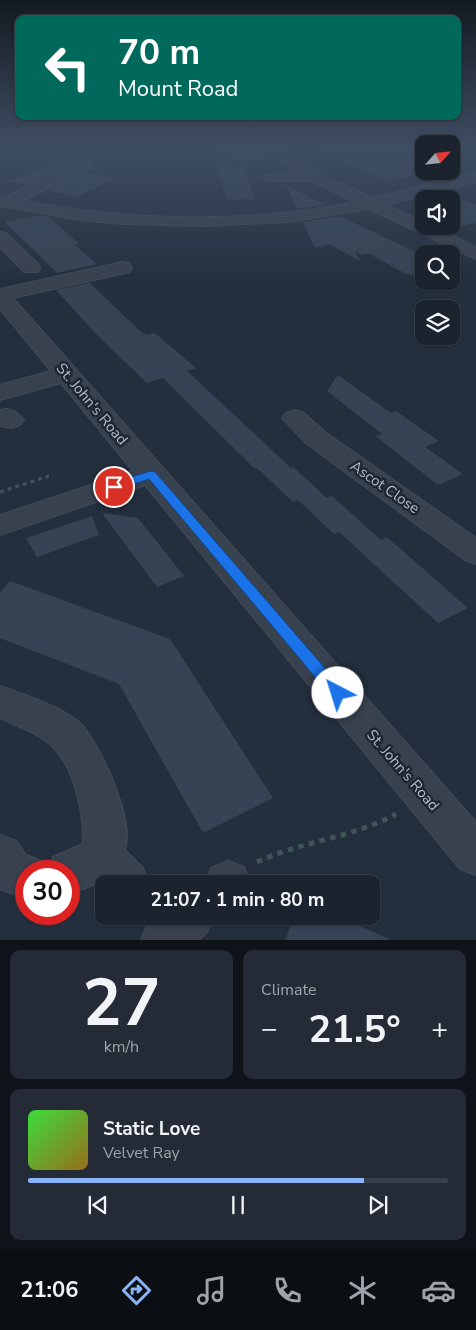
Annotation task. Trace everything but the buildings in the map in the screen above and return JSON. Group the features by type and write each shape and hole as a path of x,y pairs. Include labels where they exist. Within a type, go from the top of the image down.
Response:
{"street":[{"path":"3,202 22,193"},
{"path":"348,193 476,254"},
{"path":"3,202 97,216 216,220 299,216 371,204 413,193"},
{"path":"465,193 469,195"},
{"path":"0,237 31,268"},
{"path":"0,296 123,268"},
{"name":"St. John's Road","path":"0,296 425,795 471,841"},
{"path":"0,392 67,374"},
{"name":"Ascot Close","path":"295,418 316,438 476,553"},
{"path":"0,525 151,474"},
{"path":"3,708 65,733 76,744 103,810 106,839 99,871"},
{"path":"0,856 5,866 15,874"}],"path":[{"path":"0,492 49,476"},
{"path":"239,875 258,861 286,849 370,829 425,795"}],"route":[{"path":"114,487 151,474 338,693"}]}
